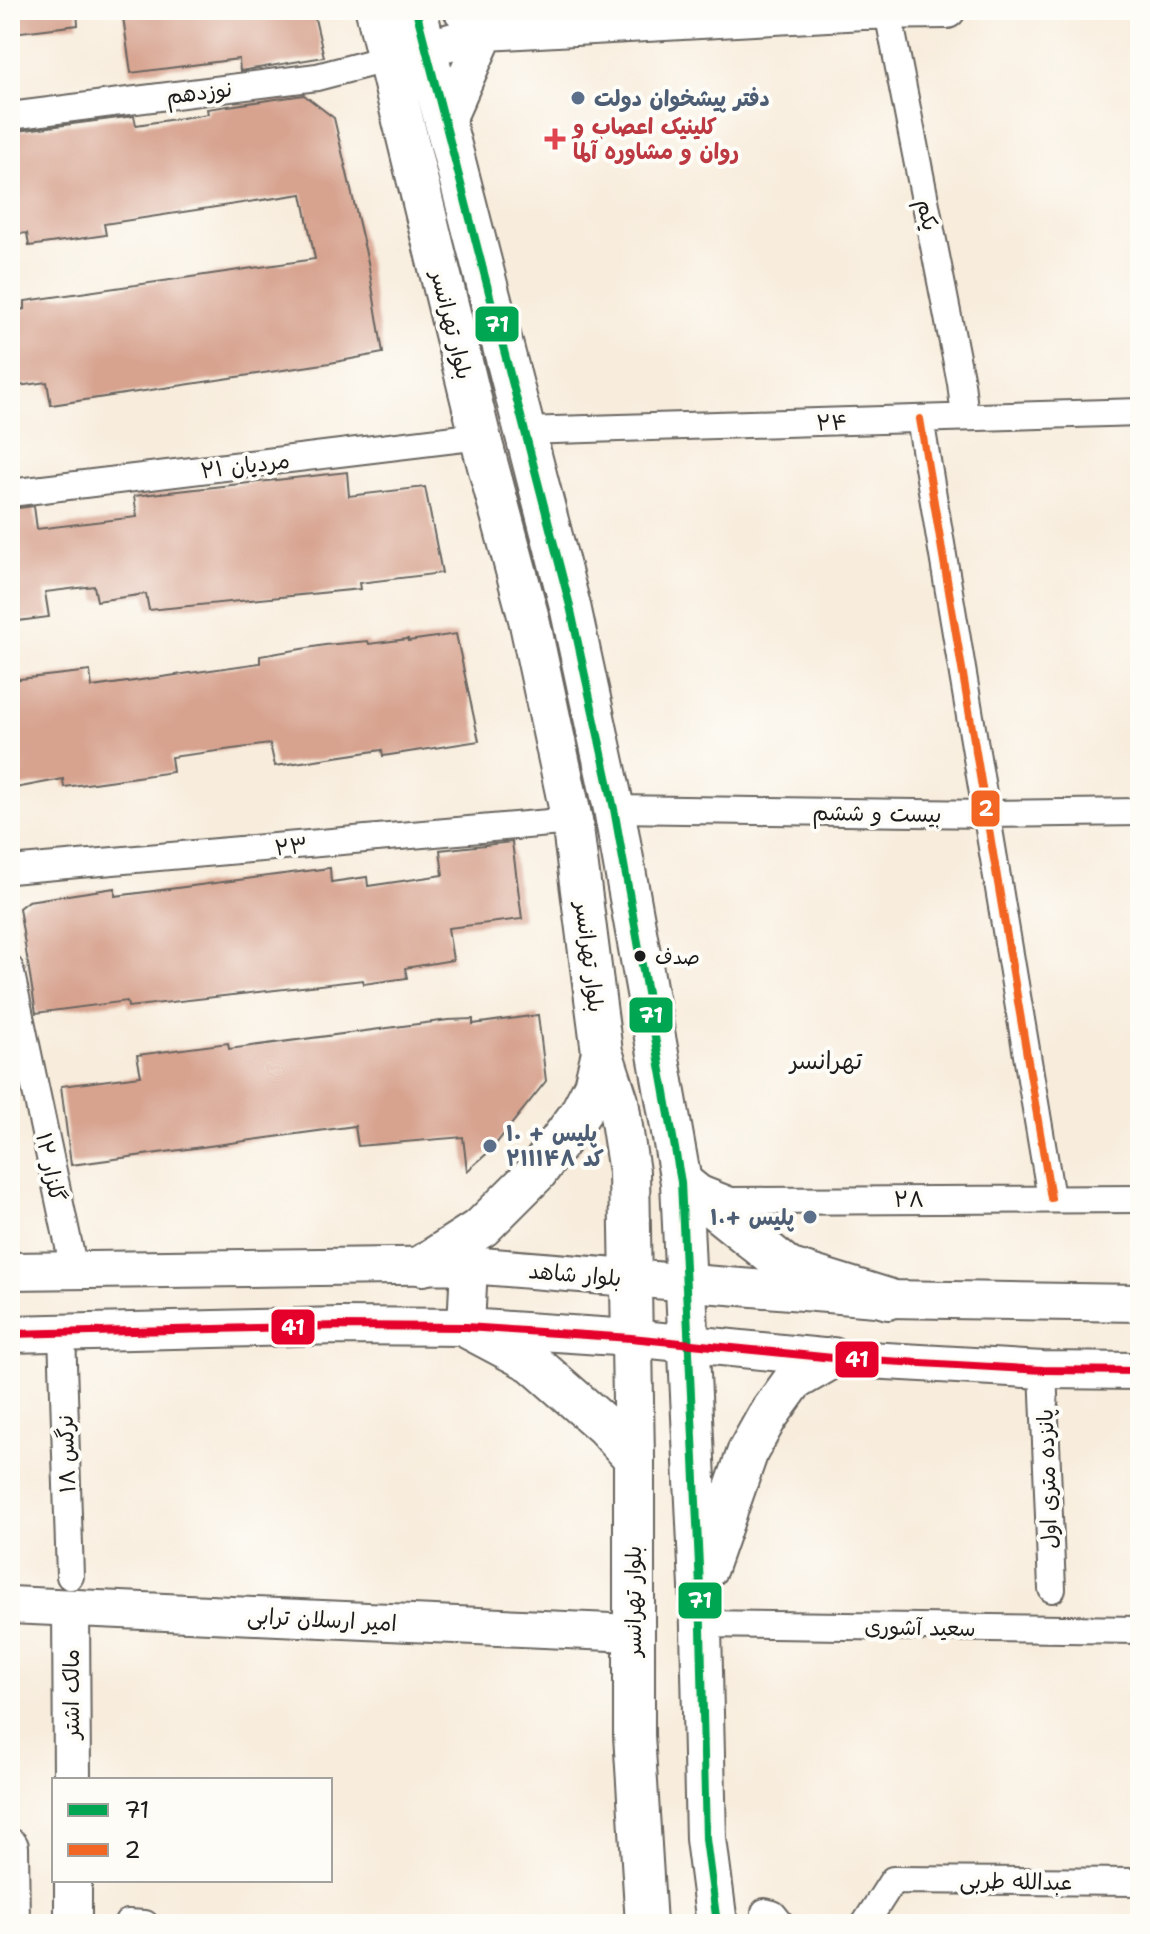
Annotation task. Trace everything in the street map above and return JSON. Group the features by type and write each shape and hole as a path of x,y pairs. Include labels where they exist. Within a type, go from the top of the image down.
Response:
{"main road":[{"path":"376,10 385,26 395,31 409,28 414,10"},
{"name":"بلوار تهرانسر","path":"376,10 480,436 529,619 572,821 602,1052 618,1101 629,1172 634,1458 634,1735 646,1924"},
{"name":"بلوار تهرانسر","path":"414,10 570,606 614,809 681,1182 688,1285 706,1839 717,1924"},
{"path":"425,49 474,21 947,10"},
{"path":"440,107 474,21"},
{"path":"396,101 399,86 407,78 421,76 440,107"},
{"path":"423,1265 482,1227 537,1172 579,1115 594,1086 602,1052"},
{"path":"681,1182 788,1268 888,1299"},
{"path":"466,1327 469,1265"},
{"name":"بلوار شاهد","path":"10,1271 469,1265 888,1299 1140,1303"},
{"path":"466,1327 532,1362 605,1426 634,1458"},
{"path":"10,1334 466,1327 631,1338 833,1358 1043,1370 1140,1371"},
{"path":"700,1606 748,1451 767,1417 793,1381 833,1358"},
{"name":"امیر ارسلان ترابی","path":"10,1605 70,1592 633,1633"},
{"name":"مالک اشتر","path":"70,1592 72,1778"},
{"path":"10,1847 11,1924"},
{"path":"73,1882 73,1924"}],"street":[{"name":"یکم","path":"871,11 961,383 965,417"},
{"name":"نوزدهم","path":"10,116 317,77 425,49"},
{"name":"۲۴","path":"523,431 1140,412"},
{"path":"920,419 1051,1198"},
{"name":"۲۱ مردیان","path":"10,493 480,436"},
{"name":"بیست و ششم","path":"614,809 987,814 1140,812"},
{"name":"۲۳","path":"10,870 572,821"},
{"name":"گلزار ۱۲","path":"10,969 74,1270"},
{"name":"۲۸","path":"681,1182 731,1201 1140,1199"},
{"name":"نرگس ۱۸","path":"62,1333 70,1592"},
{"name":"پانزده متری اول","path":"1043,1370 1052,1589"},
{"name":"سعید آشوری","path":"700,1606 1140,1630"},
{"name":"عبدالله طربی","path":"865,1924 893,1880 1140,1882"},
{"path":"128,1923 145,1924"}],"building":[{"path":"10,10 77,10 78,25 13,33"},
{"path":"122,10 313,10 324,57 240,71 239,59 131,73"},
{"path":"304,95 334,118 368,262 383,353 51,405 47,382 10,387 10,311 25,309 25,301 315,259 302,194 104,224 106,235 29,246 27,233 10,235 10,132 134,116 136,125 208,114 207,109"},
{"path":"347,472 349,496 425,487 442,573 359,583 360,589 149,610 146,594 97,601 94,586 45,592 49,617 10,622 10,509 34,506 37,529 137,517 134,496"},
{"path":"456,634 479,741 383,756 382,750 275,766 270,744 171,757 173,772 64,787 63,779 10,789 11,680 90,671 92,687 260,663 260,656 325,645 408,641"},
{"path":"512,842 522,919 448,928 453,960 405,968 407,978 364,984 363,980 128,1007 127,1001 36,1013 19,908 28,901 115,888 115,896 330,868 331,882 367,877 368,886 443,875 440,850"},
{"path":"538,1015 546,1081 491,1150 467,1171 463,1137 358,1146 355,1126 71,1165 61,1086 141,1076 137,1055 228,1043 229,1049 448,1020 473,1019 473,1024"}],"transit line":[{"name":"71","path":"416,10 570,606 614,809 681,1182 700,1587 706,1839 717,1924"},
{"name":"2","path":"920,419 1051,1198"},
{"name":"41","path":"10,1334 340,1326 466,1327 631,1338 833,1358 1043,1370 1140,1371"}],"place":[{"name":"دفتر پیشخوان دولت","path":"578,98"},
{"name":"کلینیک اعصاب و روان و مشاوره آلما","path":"555,139"},
{"name":"صدف","path":"640,956"},
{"name":"پلیس + ۱۰ کد ۲۱۱۱۴۸","path":"490,1146"},
{"name":"پلیس +۱۰","path":"810,1217"}],"district":[{"name":"تهرانسر","path":"826,1061"}]}
